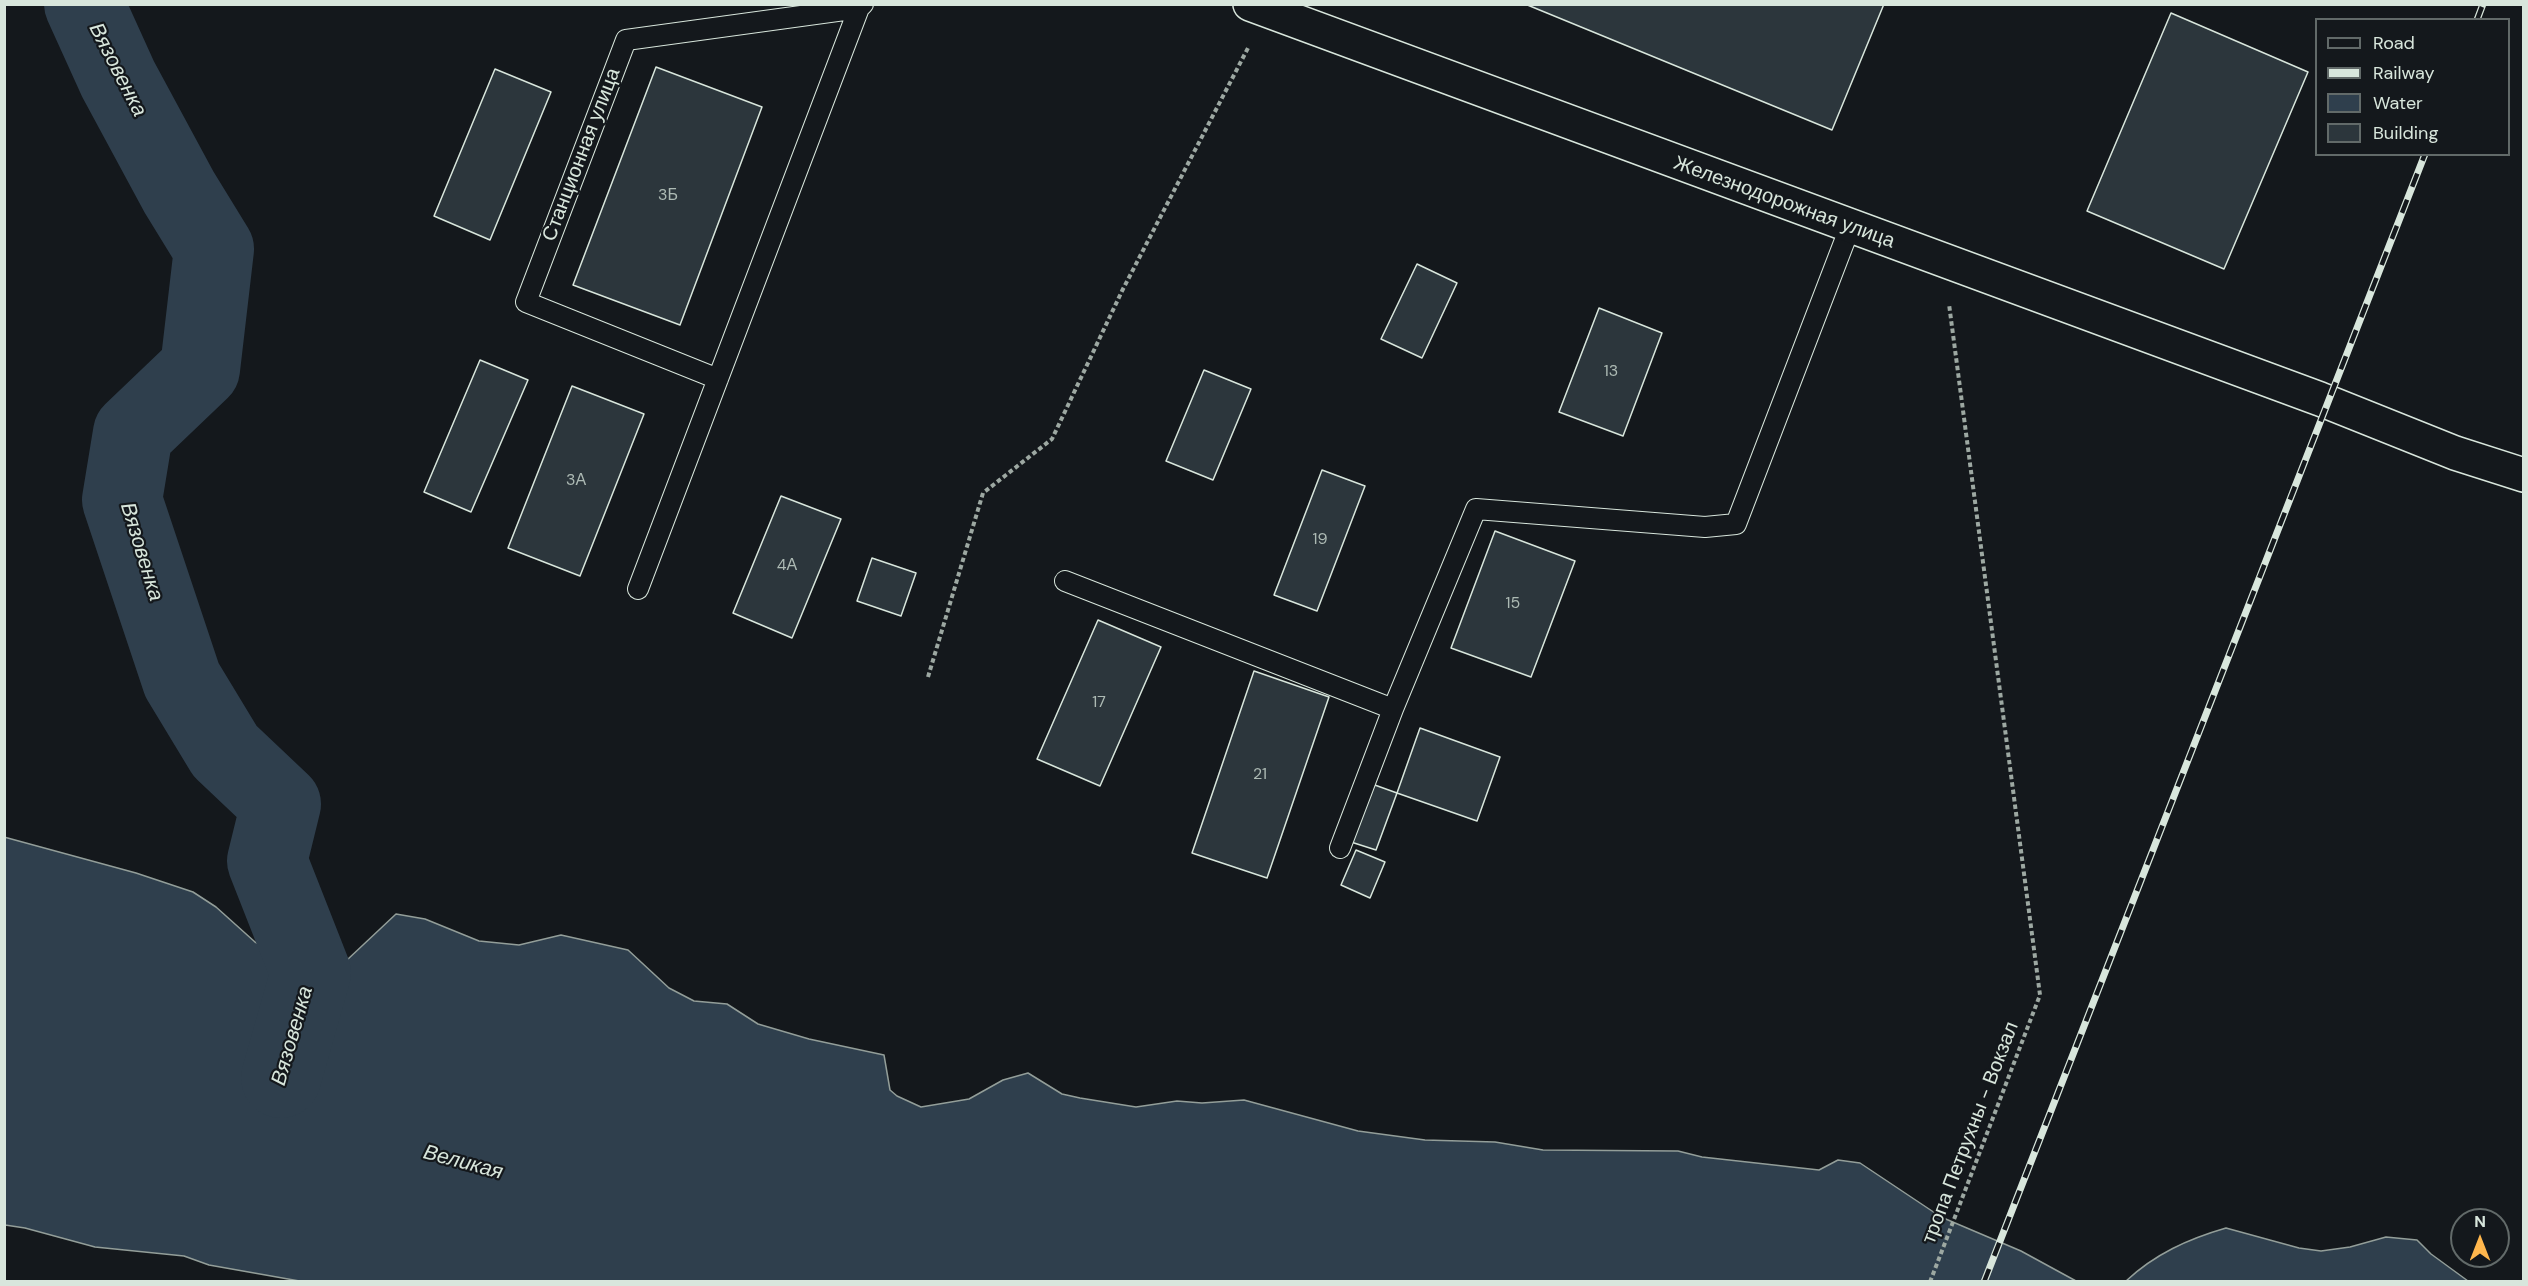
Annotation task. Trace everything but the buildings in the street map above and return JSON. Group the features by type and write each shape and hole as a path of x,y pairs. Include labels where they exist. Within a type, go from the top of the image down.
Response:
{"main road":[{"name":"Железнодорожная улица","path":"1259,8 2320,399 2455,453 2523,475"}],"lane":[{"name":"Станционная улица","path":"718,379 526,302 621,51 626,40 861,6"},
{"path":"638,589 861,6"},
{"path":"1340,848 1393,708 1476,509 1705,527 1736,524 1850,227"},
{"path":"1065,581 1393,708"}],"path":[{"path":"928,677 982,493 1052,439 1259,8"},
{"name":"тропа Петрухны - Вокзал","path":"1930,1281 2040,995 1944,261"}],"water":[{"name":"Великая","path":"4,837 136,873 193,892 216,907 255,942 311,972 347,960 396,914 425,919 479,941 519,945 561,935 628,950 669,988 694,1001 727,1004 758,1024 809,1039 884,1055 890,1090 897,1096 921,1107 969,1099 1003,1080 1028,1073 1062,1094 1080,1098 1136,1107 1177,1101 1202,1103 1244,1100 1358,1131 1425,1140 1495,1142 1543,1150 1678,1151 1702,1157 1819,1170 1838,1160 1860,1163 1941,1217 2021,1251 2076,1281 305,1282 209,1265 184,1256 95,1247 25,1228 5,1225"},
{"path":"2226,1228 2299,1248 2321,1251 2350,1247 2386,1237 2417,1240 2431,1254 2468,1281 2126,1281 2160,1255 2198,1237"}],"waterway":[{"name":"Вязовенка","path":"84,4 118,79 179,192 214,249 200,369 133,433 122,500 182,680 225,751 281,804 267,861 311,973 281,1078"}],"railway":[{"path":"2478,18 2483,4"},
{"path":"1984,1282 2424,156"}]}
